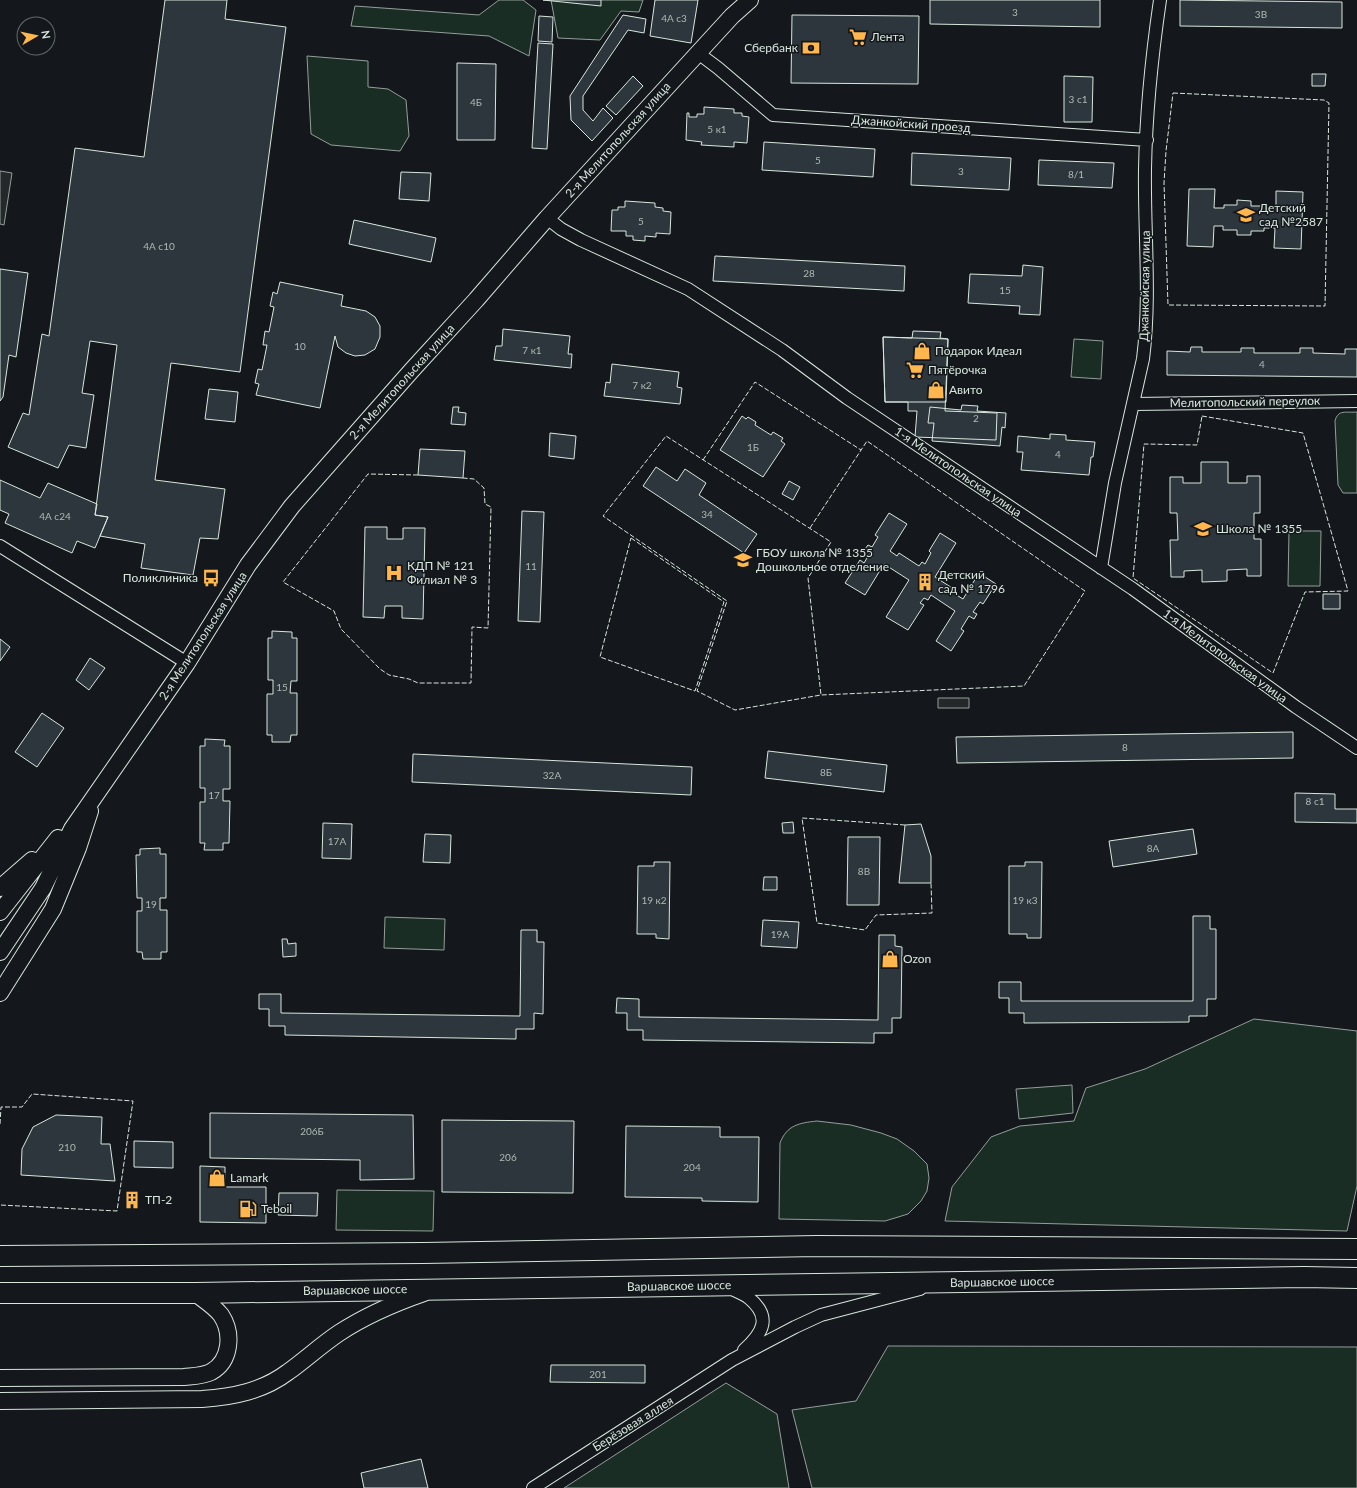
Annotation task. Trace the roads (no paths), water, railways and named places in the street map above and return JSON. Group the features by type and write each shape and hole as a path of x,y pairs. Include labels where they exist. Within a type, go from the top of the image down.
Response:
{"main road":[{"path":"0,1256 415,1253 817,1246 1357,1249"},
{"name":"Варшавское шоссе","path":"1,1293 195,1293 1304,1277 1357,1278"}],"street":[{"name":"2-я Мелитопольская улица","path":"0,952 43,888 72,829 187,662 248,566 292,506 476,300 547,218 732,16 750,0"},
{"name":"Джанкойская улица","path":"1101,568 1115,483 1143,360 1147,308 1145,169 1148,114 1160,0"},
{"name":"Джанкойский проезд","path":"698,53 773,115 1147,140"},
{"name":"1-я Мелитопольская улица","path":"547,218 561,229 581,240 688,288 782,350 853,403 1133,589 1296,707 1357,748"},
{"name":"Мелитопольский переулок","path":"1133,404 1357,401"},
{"path":"0,546 187,662"},
{"name":"2-я Мелитопольская улица","path":"0,994 54,909 78,848 95,796"},
{"path":"0,888 58,838 72,829"},
{"path":"0,912 58,838"},
{"path":"0,1249 28,1256"},
{"name":"Берёзовая аллея","path":"532,1488 732,1360 795,1327 821,1315 944,1283"},
{"name":"Берёзовая аллея","path":"726,1286 748,1297 760,1310 763,1319 762,1330 748,1346 732,1360"},
{"path":"0,1401 175,1400 210,1399 233,1396 261,1387 287,1373 338,1334 350,1327 405,1299 434,1289"},
{"path":"0,1378 175,1377 195,1376 211,1372 218,1367 227,1352 229,1337 226,1324 222,1316 195,1293"}],"place":[{"name":"Лента","path":"858,37"},
{"name":"Сбербанк","path":"811,48"},
{"name":"Детский сад №2587","path":"1246,215"},
{"name":"Подарок Идеал","path":"922,351"},
{"name":"Пятёрочка","path":"915,370"},
{"name":"Авито","path":"936,390"},
{"name":"Школа № 1355","path":"1203,529"},
{"name":"ГБОУ школа № 1355 Дошкольное отделение","path":"743,560"},
{"name":"КДП № 121 Филиал № 3","path":"394,573"},
{"name":"Поликлиника","path":"211,578"},
{"name":"Детский сад № 1796","path":"925,582"},
{"name":"Ozon","path":"890,959"},
{"name":"Lamark","path":"217,1178"},
{"name":"ТП-2","path":"132,1200"},
{"name":"Teboil","path":"248,1209"}]}
